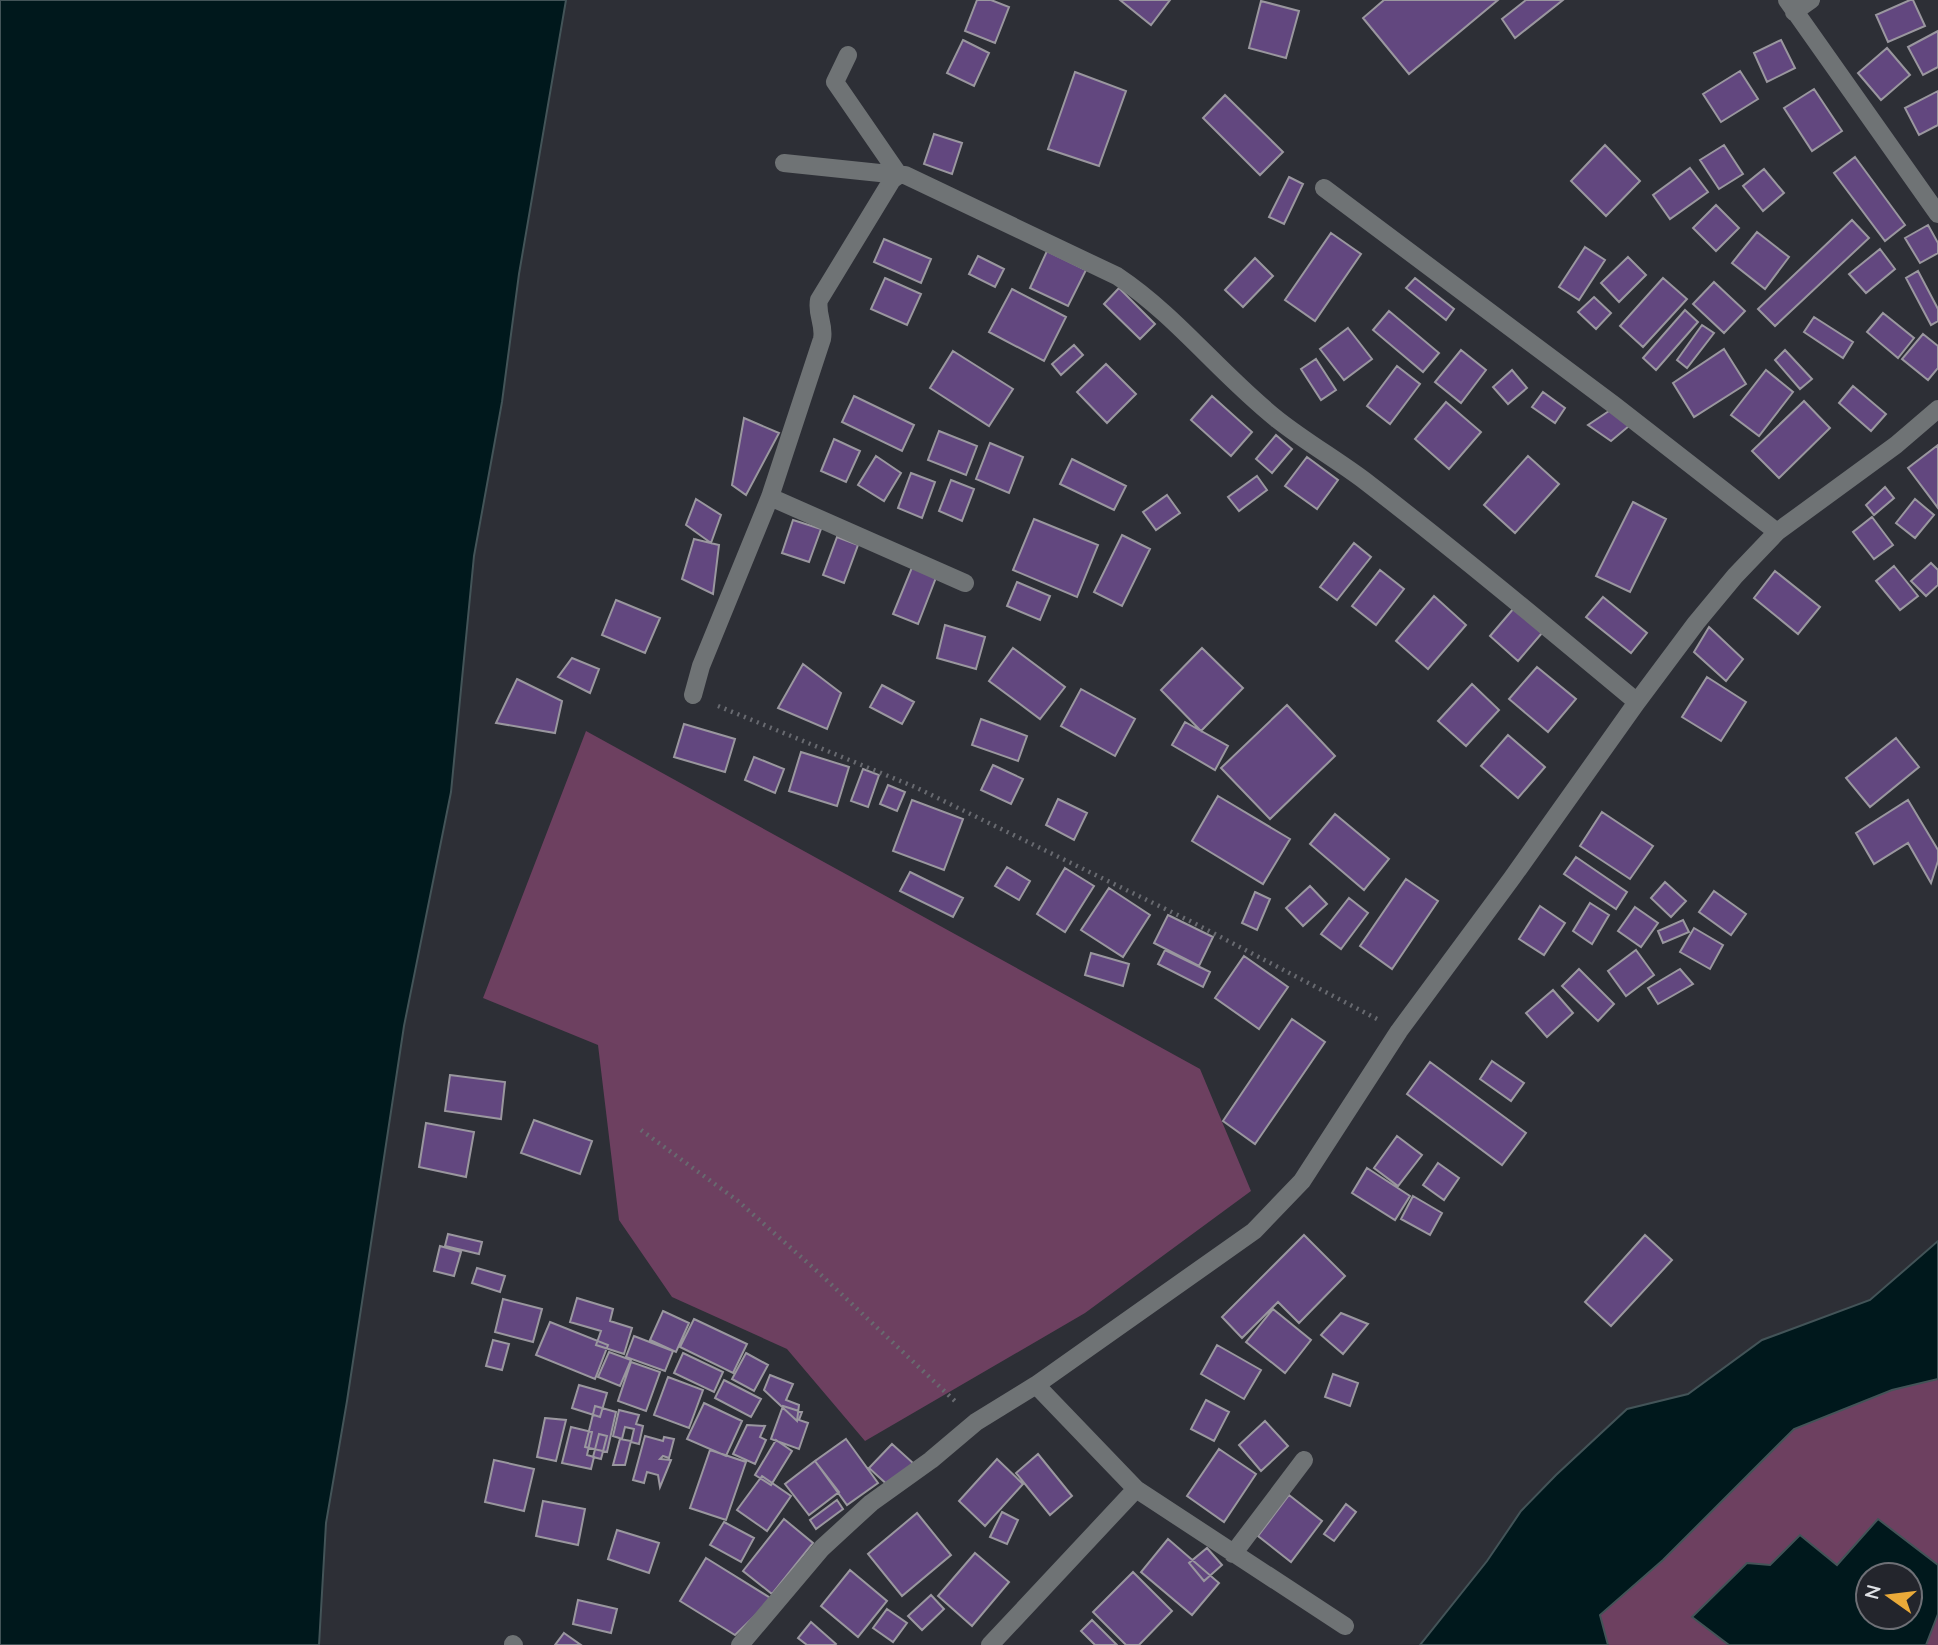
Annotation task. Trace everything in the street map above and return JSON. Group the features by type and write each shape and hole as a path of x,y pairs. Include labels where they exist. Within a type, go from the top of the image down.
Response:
{"street":[{"path":"1811,0 1790,6 1938,214"},
{"path":"848,55 835,82 900,175"},
{"path":"784,163 909,176 1132,286 1170,317 1260,406 1382,495 1637,702"},
{"path":"693,695 701,666 769,497 822,339 823,332 817,310 819,300 892,180 900,175"},
{"path":"1324,188 1582,380 1777,532"},
{"path":"740,1645 822,1548 872,1503 931,1460 976,1422 1036,1385 1254,1231 1302,1181 1399,1031 1637,702 1735,576 1777,532 1896,445 1938,409"},
{"path":"769,497 965,583"},
{"path":"1036,1385 1136,1489 1345,1626"},
{"path":"1233,1554 1304,1460"},
{"path":"990,1645 1136,1489"}],"path":[{"path":"693,695 928,793 1190,921 1399,1031"},
{"path":"641,1130 737,1201 818,1272 976,1422"}],"shaded area":[{"path":"586,731 1200,1069 1251,1191 1085,1313 865,1441 787,1349 672,1297 619,1220 598,1045 483,998"},
{"path":"1938,1379 1938,1645 1608,1645 1600,1615 1663,1560 1794,1429 1892,1390"}],"water":[{"path":"0,0 566,0 519,274 502,402 474,556 451,792 404,1026 326,1523 319,1645 0,1645"},
{"path":"1938,1241 1938,1379 1892,1390 1794,1429 1663,1560 1600,1615 1608,1645 1420,1645 1487,1561 1521,1511 1627,1409 1688,1394 1762,1340 1870,1300"},
{"path":"1878,1519 1938,1565 1938,1614 1926,1645 1729,1645 1692,1617 1747,1563 1770,1565 1800,1535 1837,1565"}],"building":[{"path":"977,0 991,0 1009,7 995,43 965,31"},
{"path":"1120,0 1170,0 1151,25"},
{"path":"1384,0 1498,0 1409,74 1363,18"},
{"path":"1526,0 1563,0 1515,38 1502,19"},
{"path":"1913,0 1925,26 1888,42 1876,15"},
{"path":"1261,1 1299,11 1286,58 1249,48"},
{"path":"1938,31 1938,67 1923,75 1908,47"},
{"path":"963,40 989,53 974,86 947,73"},
{"path":"1781,40 1795,68 1767,82 1754,53"},
{"path":"1887,48 1910,75 1881,100 1858,73"},
{"path":"1740,71 1758,99 1721,122 1703,94"},
{"path":"1075,72 1126,91 1099,166 1048,149"},
{"path":"1814,89 1842,131 1812,151 1784,108"},
{"path":"1938,91 1938,125 1919,135 1905,108"},
{"path":"1225,95 1283,152 1260,175 1203,118"},
{"path":"934,134 962,143 952,174 924,164"},
{"path":"1605,145 1640,181 1606,216 1571,181"},
{"path":"1724,145 1743,174 1719,189 1700,160"},
{"path":"1855,157 1905,225 1885,241 1834,173"},
{"path":"1690,168 1708,192 1670,219 1653,195"},
{"path":"1764,169 1784,193 1763,211 1743,186"},
{"path":"1289,177 1303,184 1284,224 1269,217"},
{"path":"1716,205 1739,228 1716,251 1693,228"},
{"path":"1852,220 1869,238 1775,326 1758,309"},
{"path":"1928,225 1938,243 1938,253 1920,263 1905,238"},
{"path":"1757,232 1789,257 1765,289 1732,263"},
{"path":"1331,233 1361,254 1315,321 1285,300"},
{"path":"884,239 931,259 921,283 874,262"},
{"path":"1585,247 1605,260 1579,300 1559,287"},
{"path":"1880,249 1895,269 1866,293 1849,274"},
{"path":"1047,251 1086,270 1068,306 1030,288"},
{"path":"978,256 1004,269 995,287 969,274"},
{"path":"1628,257 1646,275 1619,302 1601,283"},
{"path":"1255,258 1273,276 1243,307 1225,290"},
{"path":"1918,271 1938,309 1938,321 1931,325 1906,278"},
{"path":"885,278 921,294 907,325 871,309"},
{"path":"1415,278 1454,309 1446,320 1406,288"},
{"path":"1663,278 1687,299 1643,347 1620,326"},
{"path":"1714,282 1745,311 1724,333 1693,304"},
{"path":"1119,288 1155,324 1140,339 1104,304"},
{"path":"1012,289 1066,317 1044,361 989,332"},
{"path":"1594,297 1611,313 1596,329 1578,312"},
{"path":"1685,310 1698,322 1656,370 1643,358"},
{"path":"1389,311 1439,353 1423,372 1373,330"},
{"path":"1883,313 1914,338 1898,358 1867,332"},
{"path":"1814,317 1853,342 1843,358 1804,332"},
{"path":"1702,325 1714,333 1687,368 1677,360"},
{"path":"1348,328 1372,359 1344,380 1320,349"},
{"path":"1923,334 1938,346 1938,368 1928,380 1902,359"},
{"path":"1074,345 1083,355 1061,375 1052,364"},
{"path":"1724,349 1746,384 1694,417 1673,383"},
{"path":"1461,350 1486,370 1461,403 1435,382"},
{"path":"1785,350 1812,379 1800,389 1775,360"},
{"path":"953,351 1013,389 989,426 930,388"},
{"path":"1316,359 1336,390 1321,400 1301,369"},
{"path":"1106,364 1136,394 1107,423 1077,392"},
{"path":"1397,366 1420,384 1390,424 1367,406"},
{"path":"1512,370 1527,388 1508,404 1493,387"},
{"path":"1766,370 1793,392 1759,436 1731,415"},
{"path":"1853,386 1886,414 1871,431 1839,403"},
{"path":"1543,392 1565,408 1555,423 1532,407"},
{"path":"854,396 914,425 902,451 842,422"},
{"path":"1212,396 1252,432 1231,456 1191,420"},
{"path":"1804,401 1830,428 1779,478 1752,451"},
{"path":"1446,402 1481,432 1449,469 1415,439"},
{"path":"1612,409 1629,426 1611,441 1588,425"},
{"path":"744,418 779,433 746,495 732,485"},
{"path":"939,431 977,446 966,475 928,460"},
{"path":"1276,435 1292,449 1272,473 1256,459"},
{"path":"834,439 860,451 846,482 821,471"},
{"path":"990,443 1023,457 1009,493 976,479"},
{"path":"1938,445 1938,508 1908,468"},
{"path":"876,456 901,473 884,501 858,485"},
{"path":"1528,456 1559,484 1515,533 1484,505"},
{"path":"1307,457 1338,480 1317,509 1285,486"},
{"path":"1072,459 1126,486 1114,510 1060,484"},
{"path":"911,473 935,482 922,518 898,508"},
{"path":"1257,476 1267,490 1239,511 1228,497"},
{"path":"951,480 974,489 962,521 939,511"},
{"path":"1885,487 1894,498 1874,515 1866,505"},
{"path":"1167,495 1180,513 1156,530 1143,512"},
{"path":"696,499 721,515 711,543 686,525"},
{"path":"1915,499 1934,515 1915,538 1896,523"},
{"path":"1633,502 1666,519 1630,592 1596,576"},
{"path":"1872,517 1893,545 1874,559 1853,532"},
{"path":"1034,519 1098,545 1077,597 1013,570"},
{"path":"793,520 821,529 809,562 782,553"},
{"path":"1122,535 1150,549 1122,606 1094,592"},
{"path":"837,537 858,545 844,583 823,575"},
{"path":"694,539 719,545 713,594 682,579"},
{"path":"1354,543 1371,557 1337,600 1320,587"},
{"path":"1931,563 1938,570 1938,585 1926,596 1911,581"},
{"path":"913,565 937,575 918,624 893,614"},
{"path":"1894,566 1918,596 1900,610 1876,581"},
{"path":"1380,570 1404,589 1376,625 1352,606"},
{"path":"1775,571 1820,607 1798,634 1754,598"},
{"path":"1017,582 1050,596 1040,620 1007,606"},
{"path":"1434,596 1466,625 1428,669 1396,641"},
{"path":"1603,597 1647,633 1631,653 1586,617"},
{"path":"616,600 660,618 645,653 602,635"},
{"path":"1514,608 1542,633 1518,661 1490,636"},
{"path":"945,625 985,637 976,669 937,658"},
{"path":"1709,627 1743,659 1726,681 1694,652"},
{"path":"1013,648 1065,687 1040,719 989,681"},
{"path":"1202,648 1243,688 1201,731 1161,690"},
{"path":"572,658 599,669 590,693 558,677"},
{"path":"803,664 841,693 827,729 778,708"},
{"path":"1537,667 1576,699 1548,732 1509,699"},
{"path":"1707,677 1746,702 1721,741 1682,717"},
{"path":"517,679 562,701 555,733 496,723"},
{"path":"1472,684 1499,710 1466,746 1438,721"},
{"path":"882,685 914,702 902,724 870,707"},
{"path":"1081,689 1135,719 1115,756 1061,726"},
{"path":"1287,705 1335,756 1270,819 1221,768"},
{"path":"981,719 1027,736 1018,761 972,745"},
{"path":"1185,722 1228,746 1215,770 1172,745"},
{"path":"684,724 735,739 725,772 674,757"},
{"path":"1508,735 1545,767 1518,798 1481,766"},
{"path":"1896,738 1919,767 1870,807 1846,778"},
{"path":"801,752 849,767 837,806 789,791"},
{"path":"754,757 784,769 775,793 745,780"},
{"path":"993,765 1023,779 1011,804 981,790"},
{"path":"863,769 879,775 868,807 851,801"},
{"path":"888,785 905,792 897,811 880,804"},
{"path":"1218,796 1290,839 1263,884 1192,841"},
{"path":"1058,799 1087,813 1074,840 1046,825"},
{"path":"912,800 963,819 944,870 893,851"},
{"path":"1908,800 1938,850 1938,861 1931,883 1908,843 1874,864 1856,833"},
{"path":"1602,812 1653,846 1630,879 1580,846"},
{"path":"1335,814 1389,859 1364,890 1310,844"},
{"path":"1576,857 1627,892 1616,909 1564,874"},
{"path":"1007,867 1030,881 1019,900 995,886"},
{"path":"1065,868 1094,886 1065,932 1037,914"},
{"path":"910,872 963,898 953,917 900,891"},
{"path":"1406,879 1438,901 1392,969 1360,946"},
{"path":"1665,882 1686,901 1671,917 1651,898"},
{"path":"1310,886 1327,904 1303,926 1286,908"},
{"path":"1109,888 1150,915 1123,957 1081,930"},
{"path":"1714,891 1746,914 1731,935 1699,912"},
{"path":"1255,892 1270,899 1257,930 1242,923"},
{"path":"1349,898 1368,913 1341,949 1321,934"},
{"path":"1590,903 1609,915 1592,944 1573,931"},
{"path":"1540,906 1565,923 1544,955 1519,939"},
{"path":"1635,907 1658,923 1641,947 1618,931"},
{"path":"1168,915 1213,937 1199,966 1154,943"},
{"path":"1683,920 1689,932 1663,943 1658,931"},
{"path":"1694,928 1723,945 1710,969 1680,952"},
{"path":"1165,950 1210,972 1203,987 1158,964"},
{"path":"1636,950 1654,975 1626,996 1608,971"},
{"path":"1091,953 1129,964 1123,986 1085,975"},
{"path":"1244,956 1288,987 1259,1029 1215,998"},
{"path":"1579,969 1614,1004 1598,1021 1562,986"},
{"path":"1680,969 1693,984 1658,1004 1648,988"},
{"path":"1553,990 1573,1013 1547,1037 1526,1013"},
{"path":"1292,1019 1325,1042 1255,1144 1223,1121"},
{"path":"1492,1061 1524,1083 1511,1101 1480,1079"},
{"path":"1430,1062 1526,1133 1502,1165 1407,1094"},
{"path":"450,1075 505,1082 501,1119 445,1111"},
{"path":"534,1120 592,1141 580,1174 521,1153"},
{"path":"426,1123 474,1132 466,1177 419,1167"},
{"path":"1397,1136 1422,1155 1398,1186 1374,1168"},
{"path":"1438,1163 1459,1178 1444,1200 1423,1185"},
{"path":"1367,1168 1410,1196 1395,1220 1352,1193"},
{"path":"1413,1196 1442,1213 1430,1235 1401,1219"},
{"path":"448,1234 482,1242 479,1254 445,1246"},
{"path":"1304,1235 1345,1276 1299,1323 1278,1302 1242,1338 1222,1317"},
{"path":"1645,1235 1672,1260 1611,1326 1585,1302"},
{"path":"440,1246 461,1252 454,1276 434,1271"},
{"path":"477,1268 505,1276 500,1292 472,1283"},
{"path":"577,1298 613,1309 610,1321 632,1328 624,1354 596,1345 601,1331 570,1322"},
{"path":"503,1299 542,1309 533,1342 495,1332"},
{"path":"1273,1309 1311,1340 1285,1373 1246,1342"},
{"path":"663,1311 689,1323 676,1352 650,1340"},
{"path":"1341,1313 1368,1324 1343,1354 1321,1335"},
{"path":"694,1319 747,1344 733,1373 680,1347"},
{"path":"550,1322 608,1345 595,1379 536,1355"},
{"path":"634,1336 673,1351 665,1371 626,1357"},
{"path":"493,1340 509,1344 502,1370 486,1366"},
{"path":"1217,1345 1261,1370 1244,1399 1201,1374"},
{"path":"609,1352 631,1360 620,1386 598,1377"},
{"path":"683,1353 723,1372 714,1392 674,1373"},
{"path":"746,1353 768,1365 754,1391 732,1379"},
{"path":"631,1362 660,1372 646,1411 618,1401"},
{"path":"1333,1374 1358,1383 1350,1406 1325,1397"},
{"path":"770,1375 793,1384 786,1400 799,1405 797,1421 764,1390"},
{"path":"668,1377 703,1390 689,1428 654,1415"},
{"path":"724,1380 761,1399 751,1417 715,1398"},
{"path":"579,1385 607,1393 600,1417 572,1408"},
{"path":"1206,1400 1229,1412 1214,1441 1191,1429"},
{"path":"704,1403 742,1421 726,1456 687,1439"},
{"path":"595,1406 616,1412 607,1452 585,1447"},
{"path":"783,1406 802,1412 799,1420 808,1423 799,1449 771,1439"},
{"path":"619,1410 639,1415 636,1424 643,1426 639,1444 631,1442 634,1429 625,1427 622,1439 613,1436"},
{"path":"545,1418 566,1420 556,1461 537,1457"},
{"path":"1265,1421 1288,1446 1261,1471 1239,1445"},
{"path":"747,1425 765,1426 760,1437 766,1440 755,1464 733,1454"},
{"path":"571,1427 592,1432 587,1455 594,1457 591,1469 562,1463"},
{"path":"599,1434 607,1436 601,1459 593,1457"},
{"path":"645,1436 663,1441 664,1437 674,1439 669,1458 663,1456 660,1459 671,1460 660,1487 658,1475 647,1472 644,1483 633,1480"},
{"path":"620,1439 631,1441 625,1465 613,1465"},
{"path":"846,1439 878,1483 847,1505 815,1461"},
{"path":"776,1440 792,1451 771,1485 755,1475"},
{"path":"892,1444 913,1463 891,1488 869,1468"},
{"path":"1219,1449 1256,1474 1224,1522 1187,1496"},
{"path":"710,1450 746,1462 726,1520 690,1508"},
{"path":"1038,1454 1072,1496 1050,1515 1016,1473"},
{"path":"997,1459 1023,1484 985,1526 959,1501"},
{"path":"494,1460 534,1469 524,1511 485,1502"},
{"path":"815,1461 839,1492 809,1515 785,1484"},
{"path":"762,1476 791,1496 767,1531 737,1510"},
{"path":"1289,1495 1322,1521 1291,1562 1258,1536"},
{"path":"837,1500 843,1509 816,1529 810,1520"},
{"path":"543,1501 585,1509 578,1545 536,1536"},
{"path":"1346,1504 1356,1512 1334,1541 1324,1534"},
{"path":"1002,1512 1018,1520 1007,1544 990,1537"},
{"path":"917,1513 951,1555 902,1596 868,1554"},
{"path":"784,1519 813,1543 772,1594 743,1571"},
{"path":"724,1522 754,1538 741,1562 710,1545"},
{"path":"617,1530 659,1543 649,1573 608,1559"},
{"path":"1168,1539 1219,1583 1192,1615 1141,1572"},
{"path":"1207,1548 1222,1565 1204,1581 1189,1563"},
{"path":"975,1553 1009,1582 972,1626 938,1596"},
{"path":"706,1558 772,1599 735,1635 680,1601"},
{"path":"850,1570 887,1601 858,1637 821,1606"},
{"path":"1133,1572 1172,1611 1139,1645 1126,1645 1093,1612"},
{"path":"931,1595 944,1609 922,1630 908,1616"},
{"path":"578,1600 617,1609 611,1633 573,1624"},
{"path":"887,1609 907,1623 893,1642 873,1628"},
{"path":"1092,1620 1117,1645 1095,1645 1081,1631"},
{"path":"811,1622 836,1644 807,1645 798,1638"},
{"path":"564,1633 581,1645 555,1645"}]}
